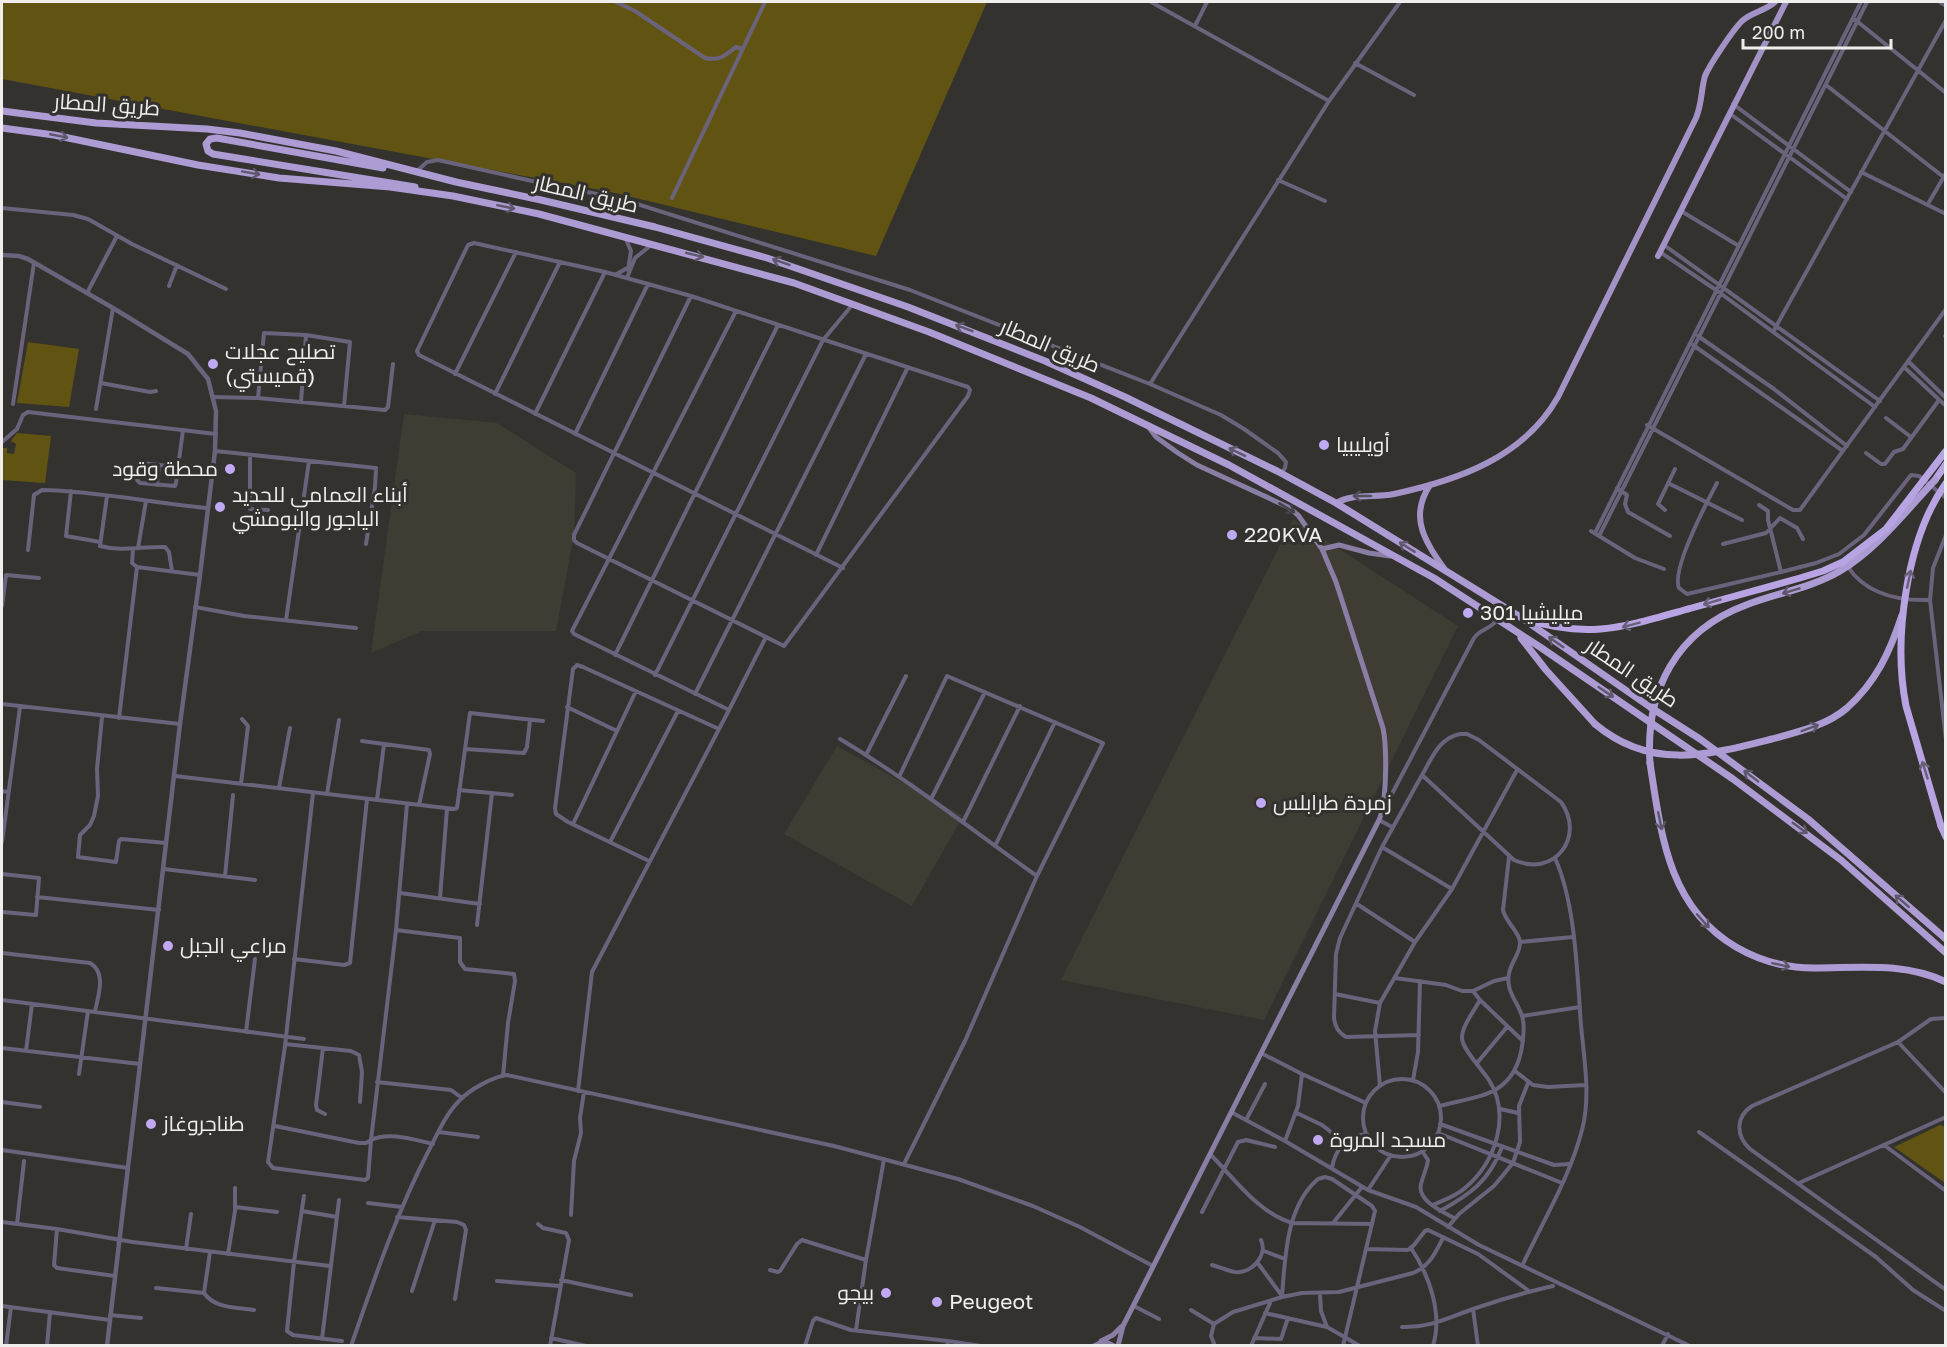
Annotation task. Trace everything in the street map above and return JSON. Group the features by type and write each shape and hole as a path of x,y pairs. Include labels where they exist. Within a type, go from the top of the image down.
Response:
{"highway":[{"name":"طريق المطار","path":"2,111 96,123 240,133 336,151 453,181 655,227 767,258 820,276 976,333 1045,361 1281,473 1336,503 1522,618 1700,739 1800,813 1946,939"},
{"name":"طريق المطار","path":"2,128 54,135 198,165 279,177 390,187 477,201 538,214 772,275 1000,360 1091,398 1270,486 1434,578 1733,779 1841,860 1946,953"},
{"path":"453,181 217,138 210,139 206,144 208,151 213,154 392,182 477,201"},
{"path":"1522,618 1549,626 1588,631 1621,628 1823,571 1843,562 1886,529 1946,451"},
{"path":"1946,464 1935,480 1882,538 1862,556 1832,576 1747,604 1721,617 1691,639 1668,670 1656,696 1648,737 1652,778 1662,830 1674,873 1683,895 1709,928 1735,946 1764,960 1806,968 1890,967 1946,982"},
{"path":"1515,632 1594,724 1605,733 1644,750 1678,756 1716,753 1797,732 1829,721 1845,710 1874,679 1893,643 1917,546 1935,498 1946,483"},
{"path":"1903,610 1900,644 1902,688 1911,726 1946,837"}],"main road":[{"path":"1336,503 1352,496 1392,494 1430,484 1499,457 1522,441 1546,415 1563,386 1696,118 1702,100 1704,80 1709,69 1741,22 1766,9 1774,2"},
{"path":"1659,254 1728,112 1786,2"},
{"path":"1101,1341 1108,1341 1116,1346 1123,1326 1382,813 1385,746 1383,728 1341,598 1322,549 1292,509 1197,465 1156,437 1148,425"},
{"path":"1430,484 1421,505 1422,529 1426,542 1446,571"},
{"path":"1322,549 1340,545 1369,553 1396,556"},
{"path":"1094,1345 1113,1335 1123,1326"}],"street":[{"path":"616,2 635,11 705,58 715,60 736,47 742,48"},
{"path":"672,198 765,2"},
{"path":"1152,2 1329,101"},
{"path":"1196,26 1207,2"},
{"path":"1150,384 1329,101 1354,63 1400,2"},
{"path":"1595,533 1647,425 1719,292 1738,246 1861,2"},
{"path":"1722,285 1744,248 1867,2"},
{"path":"1940,2 1946,6"},
{"path":"1853,18 1946,93"},
{"path":"1773,332 1946,20"},
{"path":"1354,63 1414,95"},
{"path":"1821,81 1945,176 1928,204"},
{"path":"1733,104 1851,192"},
{"path":"1728,112 1847,199"},
{"path":"417,171 427,162 438,160 618,198 888,282 1150,384 1221,415 1245,429 1284,460 1286,465 1281,473"},
{"path":"1861,172 1946,214"},
{"path":"1278,180 1325,201"},
{"path":"2,208 73,215 97,222 117,236 226,289"},
{"path":"1681,211 1744,248"},
{"path":"87,293 117,236"},
{"path":"625,236 631,252 626,278"},
{"path":"691,296 615,453 573,538 576,543 781,646 785,645 843,568 970,392 967,386 691,296 605,272 472,242 417,349 419,355 455,374 615,453 843,568"},
{"path":"615,275 623,272 638,254 654,244"},
{"path":"1663,245 1722,285 1880,401"},
{"path":"455,374 516,252"},
{"path":"1659,254 1719,292 1875,407"},
{"path":"2,255 19,256 34,263 177,347 192,358 208,379 216,411 215,451 180,724 107,1346"},
{"path":"495,394 560,262"},
{"path":"13,404 34,263"},
{"path":"169,286 177,265"},
{"path":"630,266 636,281"},
{"path":"535,414 605,272"},
{"path":"575,434 648,284"},
{"path":"655,675 823,340 853,304"},
{"path":"96,409 113,308"},
{"path":"1647,425 1796,510 1802,508 1946,309"},
{"path":"729,710 655,675 572,631 736,311"},
{"path":"615,654 778,325"},
{"path":"258,398 264,333 306,335 350,342 344,406"},
{"path":"301,402 306,335"},
{"path":"1697,335 1847,446"},
{"path":"1595,533 1622,491 1692,344"},
{"path":"1692,344 1843,451"},
{"path":"695,694 866,354"},
{"path":"1908,361 1945,397"},
{"path":"213,397 258,398 387,409 393,364"},
{"path":"816,555 908,367"},
{"path":"1904,367 1946,406"},
{"path":"101,383 150,392 156,391"},
{"path":"1866,453 1884,464 1894,452 1902,451 1939,400"},
{"path":"2,442 17,429 23,415 30,412 216,434"},
{"path":"1886,418 1911,437"},
{"path":"178,467 141,463 138,483 174,487 178,467 183,430"},
{"path":"215,451 376,468 366,543"},
{"path":"250,455 250,509 268,510"},
{"path":"286,620 309,461"},
{"path":"157,485 159,465"},
{"path":"1665,510 1658,504 1675,469"},
{"path":"1717,483 1692,535 1677,578 1679,588 1692,594 1816,563 1839,554 1864,535 1911,475 1919,476 1946,498"},
{"path":"1668,483 1742,520"},
{"path":"1617,488 1627,495 1625,504 1628,512 1670,536"},
{"path":"28,550 34,495 42,490 71,491 207,508"},
{"path":"71,491 66,536 100,542"},
{"path":"107,496 100,542 102,547 133,550 145,546 168,549 172,571"},
{"path":"138,548 146,501"},
{"path":"1759,505 1768,511 1768,522 1781,572"},
{"path":"1723,544 1766,533 1780,518 1797,528 1803,539"},
{"path":"1595,533 1635,558 1664,569"},
{"path":"1946,535 1933,568 1930,600 1946,740"},
{"path":"133,550 132,563 137,567 200,575"},
{"path":"1839,554 1855,576 1878,591 1900,599 1930,600"},
{"path":"119,718 137,567"},
{"path":"2,606 4,574 39,578"},
{"path":"195,607 356,628"},
{"path":"1382,813 1474,638 1480,631 1492,626 1498,620"},
{"path":"578,1091 592,972 766,637"},
{"path":"649,861 556,814 573,669 577,665 719,729"},
{"path":"866,755 906,676"},
{"path":"898,777 947,676 1103,743 1037,876 964,1041 904,1164"},
{"path":"573,824 636,691"},
{"path":"931,799 985,692"},
{"path":"2,704 180,724"},
{"path":"567,706 617,731"},
{"path":"963,822 1020,706"},
{"path":"2,842 20,707"},
{"path":"610,842 678,711"},
{"path":"175,776 447,809 457,808 470,713 543,721"},
{"path":"102,717 97,769 98,795 93,820 80,835 78,857 116,862 121,839 166,843"},
{"path":"241,784 248,726 242,719"},
{"path":"327,794 339,720"},
{"path":"465,748 524,753 530,720"},
{"path":"995,846 1055,722"},
{"path":"279,788 290,729"},
{"path":"1419,1035 1353,1038 1346,1037 1339,1032 1334,1018 1337,946 1392,827 1422,775 1441,744 1446,739 1460,734 1474,737 1555,797 1568,815 1569,836 1565,849 1555,858 1540,864 1519,862 1509,857 1422,775"},
{"path":"840,739 931,799 1037,876"},
{"path":"362,741 430,752 420,805"},
{"path":"376,800 384,744"},
{"path":"1380,1086 1375,1037 1380,1003 1415,942 1452,889 1517,770"},
{"path":"459,790 512,795"},
{"path":"2,791 8,792"},
{"path":"313,793 286,1037 268,1162 270,1166 353,1179 368,1178 400,893 407,804"},
{"path":"477,925 492,793"},
{"path":"225,876 233,795"},
{"path":"294,959 344,965 350,963 367,799"},
{"path":"440,898 447,809"},
{"path":"1379,820 1392,827"},
{"path":"1382,847 1452,889"},
{"path":"1439,1106 1495,1091 1510,1080 1515,1071 1523,1041 1522,1016 1511,994 1508,978 1509,969 1520,942 1505,918 1503,910 1509,857"},
{"path":"1523,1264 1562,1183 1584,1122 1586,1085 1573,937 1564,882 1555,858"},
{"path":"164,869 255,880"},
{"path":"2,874 39,878 36,915 2,912"},
{"path":"400,893 480,904"},
{"path":"37,897 159,910"},
{"path":"1357,904 1415,942"},
{"path":"396,930 460,938 460,962 465,969 514,974 503,1076"},
{"path":"1520,942 1573,937"},
{"path":"2,953 90,963 97,967 100,973 95,1012"},
{"path":"246,1032 255,959"},
{"path":"1395,978 1446,985 1462,992 1473,991 1494,981 1508,978"},
{"path":"1413,1080 1419,1035 1420,981"},
{"path":"1473,991 1523,1041"},
{"path":"1335,994 1380,1003"},
{"path":"2,1000 304,1039"},
{"path":"1433,1205 1459,1192 1478,1175 1495,1144 1500,1126 1500,1109 1495,1091 1466,1049 1462,1039 1480,1000"},
{"path":"26,1051 32,1004"},
{"path":"1522,1016 1580,1007"},
{"path":"79,1074 88,1011"},
{"path":"1946,1018 1931,1018 1898,1042 1752,1106 1743,1114 1739,1129 1746,1146 1946,1290"},
{"path":"1477,1063 1507,1027"},
{"path":"1898,1042 1946,1093"},
{"path":"285,1044 359,1055 362,1072 360,1102"},
{"path":"2,1048 141,1064"},
{"path":"323,1048 316,1105 317,1110 325,1114"},
{"path":"1260,1053 1366,1103"},
{"path":"1515,1071 1528,1083 1548,1087 1586,1085"},
{"path":"1286,1141 1297,1113 1302,1074"},
{"path":"351,1346 397,1217 439,1132 452,1109 462,1098 503,1076 515,1076 834,1146 978,1185 1080,1227 1153,1266"},
{"path":"1396,1079 1413,1080 1426,1088 1439,1106 1438,1133 1432,1143 1422,1151 1410,1156 1390,1155 1376,1147 1367,1134 1363,1118 1366,1103 1380,1086 1396,1079"},
{"path":"377,1082 451,1090 462,1098"},
{"path":"1448,1227 1454,1218 1494,1186 1513,1163 1520,1134 1518,1113 1528,1083"},
{"path":"1246,1120 1265,1084"},
{"path":"571,1215 574,1161 581,1137 580,1118 584,1092"},
{"path":"2,1102 40,1107"},
{"path":"1500,1109 1518,1113"},
{"path":"1230,1112 1286,1141 1362,1187 1416,1207 1479,1245 1523,1264 1690,1346"},
{"path":"1297,1113 1322,1125 1345,1143"},
{"path":"1798,1184 1946,1117"},
{"path":"1440,1124 1554,1165 1570,1164"},
{"path":"275,1126 358,1143 366,1143 377,1137 385,1136 433,1144"},
{"path":"439,1132 478,1137"},
{"path":"1698,1132 1876,1257 1913,1290 1946,1311"},
{"path":"1438,1133 1562,1183"},
{"path":"1332,1168 1336,1154 1345,1143 1355,1136 1367,1134"},
{"path":"1202,1212 1240,1140 1275,1147"},
{"path":"1883,1145 1946,1191"},
{"path":"1440,1210 1463,1198 1481,1184 1498,1158 1502,1147"},
{"path":"2,1150 128,1168"},
{"path":"1422,1151 1428,1162 1420,1191 1433,1205 1454,1218"},
{"path":"1209,1154 1272,1215 1293,1223 1372,1224"},
{"path":"1368,1190 1390,1155"},
{"path":"856,1330 884,1159"},
{"path":"17,1224 24,1161"},
{"path":"1282,1297 1285,1259 1302,1196 1318,1179 1329,1178 1374,1208 1343,1346"},
{"path":"1333,1223 1362,1187"},
{"path":"228,1254 235,1207 235,1188"},
{"path":"1459,1192 1463,1198"},
{"path":"304,1196 287,1331 291,1335 342,1341"},
{"path":"322,1339 339,1200"},
{"path":"368,1203 402,1207"},
{"path":"235,1207 277,1212"},
{"path":"302,1211 337,1216"},
{"path":"186,1249 191,1214"},
{"path":"397,1217 457,1222 466,1227 455,1299"},
{"path":"412,1291 435,1220"},
{"path":"2,1222 186,1249 330,1266"},
{"path":"538,1224 543,1228 566,1233 569,1237 550,1346"},
{"path":"57,1229 54,1265 57,1268 115,1276"},
{"path":"1366,1249 1404,1251 1411,1248 1426,1230 1478,1254 1529,1291"},
{"path":"1215,1346 1211,1336 1214,1324 1233,1312 1282,1297 1357,1288 1413,1273 1424,1268 1434,1257 1443,1238"},
{"path":"770,1270 780,1271 802,1240 866,1260"},
{"path":"1212,1265 1239,1272 1262,1257 1264,1251 1261,1240"},
{"path":"1411,1248 1424,1268 1432,1296 1437,1324 1433,1346"},
{"path":"1264,1251 1285,1259"},
{"path":"204,1293 210,1252"},
{"path":"1257,1262 1282,1297"},
{"path":"561,1280 631,1295"},
{"path":"497,1281 560,1287"},
{"path":"1402,1327 1419,1328 1437,1324 1473,1309 1529,1291 1553,1286"},
{"path":"156,1288 204,1293 215,1304 254,1310"},
{"path":"1320,1294 1321,1311 1327,1327"},
{"path":"1251,1346 1270,1302"},
{"path":"2,1306 50,1312 141,1318"},
{"path":"1134,1306 1160,1319"},
{"path":"6,1346 11,1307"},
{"path":"1473,1309 1478,1346"},
{"path":"1191,1310 1214,1324"},
{"path":"47,1346 50,1312"},
{"path":"1265,1312 1327,1327 1360,1346"},
{"path":"1254,1338 1281,1339 1288,1318"},
{"path":"805,1346 814,1319 822,1319 851,1330 981,1346"},
{"path":"1662,1346 1668,1334"},
{"path":"551,1338 586,1346"}],"shaded area":[{"path":"2,2 987,2 876,256 611,192 2,79"},
{"path":"28,342 79,349 69,407 17,403"},
{"path":"404,414 497,423 576,473 574,535 556,631 422,631 371,653"},
{"path":"17,433 51,436 45,483 2,480 2,448 7,448 7,453 14,454 16,444 11,441"},
{"name":"زمردة طرابلس","path":"1293,519 1458,626 1264,1020 1061,980"},
{"path":"837,746 963,816 912,906 784,834"},
{"path":"1940,1125 1945,1127 1945,1183 1894,1147"}],"place":[{"name":"تصليح عجلات (قميستي)","path":"213,364"},
{"name":"أويليبيا","path":"1324,445"},
{"name":"محطة وقود","path":"230,469"},
{"name":"أبناء العمامي للحديد الياجور والبومشي","path":"220,507"},
{"name":"220KVA","path":"1232,535"},
{"name":"ميليشيا 301","path":"1468,613"},
{"name":"زمردة طرابلس","path":"1261,803"},
{"name":"مراعي الجبل","path":"168,946"},
{"name":"طناجروغاز","path":"151,1124"},
{"name":"مسجد المروة","path":"1318,1140"},
{"name":"بيجو","path":"886,1293"},
{"name":"Peugeot","path":"937,1302"}]}
